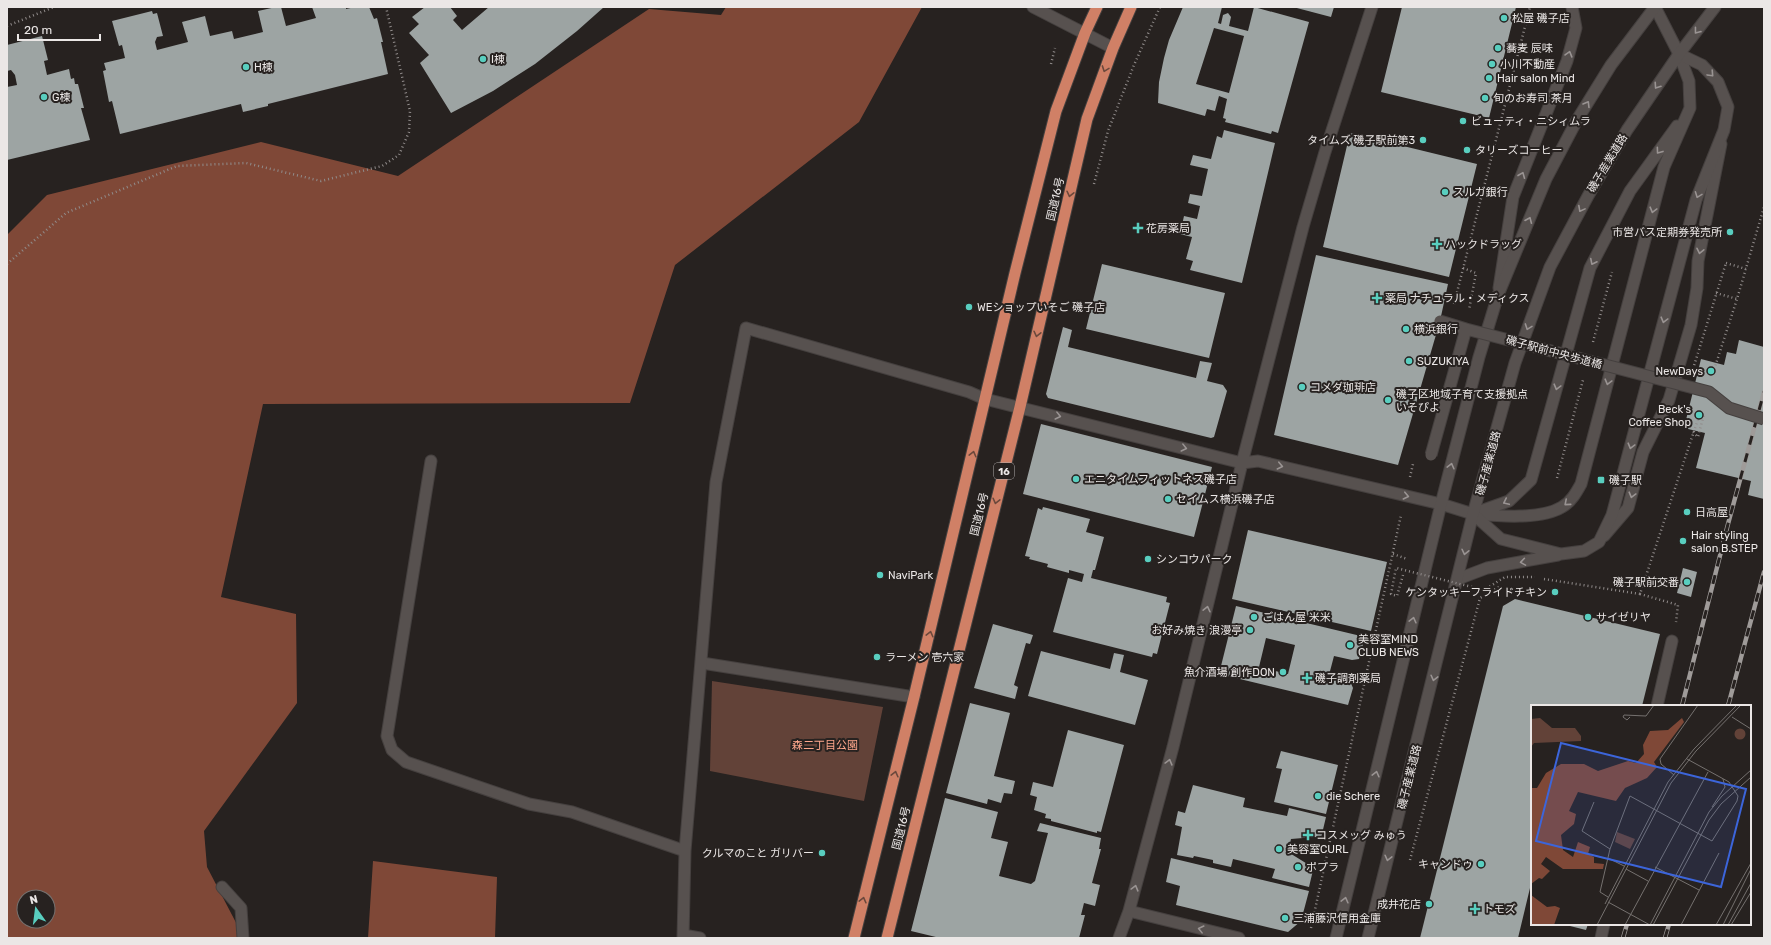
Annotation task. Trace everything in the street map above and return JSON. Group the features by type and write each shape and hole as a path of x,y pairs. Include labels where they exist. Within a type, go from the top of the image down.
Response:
{"highway":[{"name":"国道16号","path":"854,938 914,698 985,399 1056,111 1085,33 1097,7"},
{"name":"国道16号","path":"887,938 1020,406 1087,120 1113,48 1131,7"}],"street":[{"path":"1033,7 1113,48"},
{"path":"1119,938 1129,911 1173,747 1242,463 1314,190 1372,7"},
{"path":"1498,295 1513,197 1567,61 1576,28 1572,7"},
{"path":"700,938 683,936 685,851 702,663 716,482 746,328 969,392 985,399 1020,406 1242,463 1258,461 1441,504 1473,514 1507,516 1546,513 1561,508 1574,497 1581,484 1664,167 1690,108 1689,81 1679,54 1655,7 1611,65 1577,120 1546,179 1498,295 1478,357 1441,504 1336,938"},
{"name":"磯子産業道路","path":"1368,938 1473,514 1515,363 1550,267 1627,130 1679,54 1715,7"},
{"path":"1458,579 1487,568 1584,551 1599,542 1628,508 1643,452 1669,400 1691,325 1697,288 1698,261 1728,107 1718,82 1702,65 1679,54"},
{"path":"1473,514 1510,501 1531,480 1590,268 1630,191 1690,108"},
{"path":"1599,542 1612,515 1696,200 1724,130"},
{"name":"磯子駅前中央歩道橋","path":"1440,320 1466,329 1709,392 1729,408 1764,419"},
{"path":"1431,455 1466,329"},
{"path":"431,460 387,736 392,750 406,762 529,804 572,812 685,851"},
{"path":"1473,514 1501,539 1561,554"},
{"path":"1657,705 1672,641"},
{"path":"702,663 914,698"},
{"path":"222,887 240,908 243,938"},
{"path":"1129,911 1239,938"},
{"path":"1601,938 1604,925"}],"path":[{"path":"7,26 54,7"},
{"path":"7,264 66,213 177,166 246,163 321,181 382,166 399,155 409,132 410,111 386,7"},
{"path":"1117,107 1160,7"},
{"path":"1688,386 1726,263 1746,269"},
{"path":"1463,268 1476,273 1466,329"},
{"path":"1572,421 1576,424"},
{"path":"1693,432 1698,437"},
{"path":"1393,554 1407,559 1403,575 1397,596 1391,594 1396,568 1484,590 1505,578 1535,578"},
{"path":"1640,594 1678,605 1672,641"}],"green space":[{"name":"森二丁目公園","path":"712,681 883,707 864,801 710,771"}],"shaded area":[{"path":"726,7 922,7 859,122 675,265 630,403 263,404 221,597 296,614 297,703 204,831 207,867 244,938 7,938 7,235 47,195 261,142 398,176 649,9 721,15"},
{"path":"373,861 497,877 495,938 368,938"}],"building":[{"name":"H棟","path":"281,7 286,26 316,18 312,7 346,7 346,9 355,7 369,7 374,19 377,18 383,42 381,42 388,74 268,104 268,106 243,112 241,104 120,134 112,101 109,102 103,71 106,70 104,63 125,58 122,45 119,46 112,21 152,11 153,14 157,13 163,36 157,37 155,42 157,50 188,42 182,22 205,16 210,36 232,31 234,39 263,32 258,11"},
{"name":"I棟","path":"425,7 450,7 457,16 453,20 462,30 489,7 604,7 577,31 535,64 493,91 451,113 420,63 429,55 409,33 419,24 412,17"},
{"path":"1183,7 1222,7 1218,23 1221,24 1223,15 1228,13 1231,17 1229,26 1248,31 1254,7 1309,22 1278,133 1272,131 1271,134 1225,122 1226,119 1223,118 1227,99 1219,96 1215,111 1207,109 1205,116 1158,103 1159,82 1169,40","holes":["1214,28 1244,36 1229,93 1196,84"]},
{"path":"1293,7 1334,7 1331,17"},
{"path":"1402,7 1516,7 1489,118 1381,92"},
{"name":"G棟","path":"42,36 48,60 44,61 47,75 69,69 71,79 74,78 75,84 78,84 84,108 81,108 90,140 7,160 7,87 17,85 15,75 11,70 7,71 7,45"},
{"path":"1224,130 1275,143 1242,283 1190,270 1193,261 1186,259 1192,237 1180,234 1184,216 1197,219 1200,206 1188,203 1190,194 1202,196 1208,169 1190,165 1193,155 1211,159 1217,136 1222,138"},
{"path":"1350,133 1477,164 1449,277 1323,247"},
{"path":"1316,255 1448,284 1440,321 1398,465 1274,435"},
{"path":"1102,264 1225,293 1209,358 1086,329"},
{"path":"1063,327 1072,330 1068,347 1196,378 1200,361 1212,363 1207,381 1223,385 1227,391 1214,437 1211,438 1048,398 1046,394"},
{"path":"1739,340 1764,347 1764,499 1748,495 1751,481 1696,468 1705,433 1684,428 1701,359 1724,365 1727,352 1736,354"},
{"path":"1041,424 1212,467 1194,537 1023,494"},
{"path":"1043,507 1090,519 1086,532 1104,537 1095,570 1093,570 1091,578 1167,597 1166,602 1170,603 1157,654 1153,653 1152,657 1053,632 1068,578 1082,582 1084,574 1069,570 1069,573 1047,567 1048,564 1029,559 1030,557 1025,556 1038,508 1042,510"},
{"path":"1248,530 1387,562 1371,631 1232,599"},
{"name":"磯子駅前交番","path":"1683,568 1697,572 1691,597 1677,593"},
{"path":"1515,599 1660,634 1642,705 1531,705 1531,888 1518,938 1420,938 1503,606"},
{"path":"1236,606 1365,637 1359,659 1352,660 1334,656 1329,675 1350,681 1353,688 1348,705 1219,674","holes":["1266,638 1295,645 1288,674 1259,667"]},
{"path":"993,624 1033,635 1030,644 1026,643 1014,685 1018,687 1015,699 974,688"},
{"path":"1041,651 1110,669 1114,653 1124,655 1120,672 1148,680 1135,725 1028,696"},
{"path":"970,703 1010,713 994,776 1015,781 1012,794 1004,793 1001,803 988,799 987,804 946,793"},
{"path":"1068,730 1124,745 1101,832 1097,831 1097,833 1051,821 1051,819 1045,818 1046,814 1034,810 1037,797 1030,795 1033,782 1053,787"},
{"path":"1281,751 1338,765 1326,814 1274,802 1282,769 1276,768"},
{"path":"1193,785 1245,798 1243,807 1287,816 1289,808 1326,817 1321,838 1291,839 1288,852 1309,865 1314,866 1309,887 1272,878 1275,869 1233,859 1231,867 1213,863 1213,860 1194,856 1193,858 1177,855 1182,827 1175,825 1178,811 1185,813"},
{"path":"945,798 998,812 991,838 1008,842 999,876 1031,884 1035,881 1048,833 1037,831 1040,823 1101,838 1099,849 1101,849 1092,883 1100,885 1095,906 1084,903 1081,915 1085,915 1079,938 940,938 911,931"},
{"path":"1171,858 1309,891 1301,921 1288,932 1176,905 1180,886 1166,882"},
{"path":"1566,925 1588,925 1586,930"}],"railway":[{"path":"1682,705 1728,524 1764,392"},
{"path":"1728,705 1764,572"},
{"path":"1623,938 1627,925"},
{"path":"1665,938 1669,925"}],"place":[{"name":"松屋 磯子店","path":"1504,18"},
{"name":"蕎麦 辰味","path":"1498,48"},
{"name":"I棟","path":"483,59"},
{"name":"小川不動産","path":"1492,64"},
{"name":"H棟","path":"246,67"},
{"name":"Hair salon Mind","path":"1489,78"},
{"name":"G棟","path":"44,97"},
{"name":"旬のお寿司 茶月","path":"1485,98"},
{"name":"ビューティ・ニシィムラ","path":"1463,121"},
{"name":"タイムズ 磯子駅前第3","path":"1423,140"},
{"name":"タリーズコーヒー","path":"1467,150"},
{"name":"スルガ銀行","path":"1445,192"},
{"name":"花房薬局","path":"1138,228"},
{"name":"市営バス定期券発売所","path":"1730,232"},
{"name":"ハックドラッグ","path":"1437,244"},
{"name":"薬局 ナチュラル・メディクス","path":"1377,298"},
{"name":"WEショップいそご 磯子店","path":"969,307"},
{"name":"横浜銀行","path":"1406,329"},
{"name":"SUZUKIYA","path":"1409,361"},
{"name":"NewDays","path":"1711,371"},
{"name":"コメダ珈琲店","path":"1302,387"},
{"name":"磯子区地域子育て支援拠点 いそぴよ","path":"1388,400"},
{"name":"Beck's Coffee Shop","path":"1699,415"},
{"name":"エニタイムフィットネス磯子店","path":"1076,479"},
{"name":"磯子駅","path":"1601,480"},
{"name":"セイムス横浜磯子店","path":"1168,499"},
{"name":"日高屋","path":"1687,512"},
{"name":"Hair styling salon B.STEP","path":"1683,541"},
{"name":"シンコウパーク","path":"1148,559"},
{"name":"NaviPark","path":"880,575"},
{"name":"磯子駅前交番","path":"1687,582"},
{"name":"ケンタッキーフライドチキン","path":"1555,592"},
{"name":"ごはん屋 米米","path":"1254,617"},
{"name":"サイゼリヤ","path":"1588,617"},
{"name":"お好み焼き 浪漫亭","path":"1250,630"},
{"name":"美容室MIND CLUB NEWS","path":"1350,645"},
{"name":"ラーメン 壱六家","path":"877,657"},
{"name":"魚介酒場 創作DON","path":"1283,672"},
{"name":"磯子調剤薬局","path":"1307,678"},
{"name":"die Schere","path":"1318,796"},
{"name":"コスメッグ みゅう","path":"1308,835"},
{"name":"美容室CURL","path":"1279,849"},
{"name":"クルマのこと ガリバー","path":"822,853"},
{"name":"キャンドゥ","path":"1481,864"},
{"name":"ポプラ","path":"1298,867"},
{"name":"成井花店","path":"1429,904"},
{"name":"トモズ","path":"1475,909"},
{"name":"三浦藤沢信用金庫","path":"1285,918"}]}
